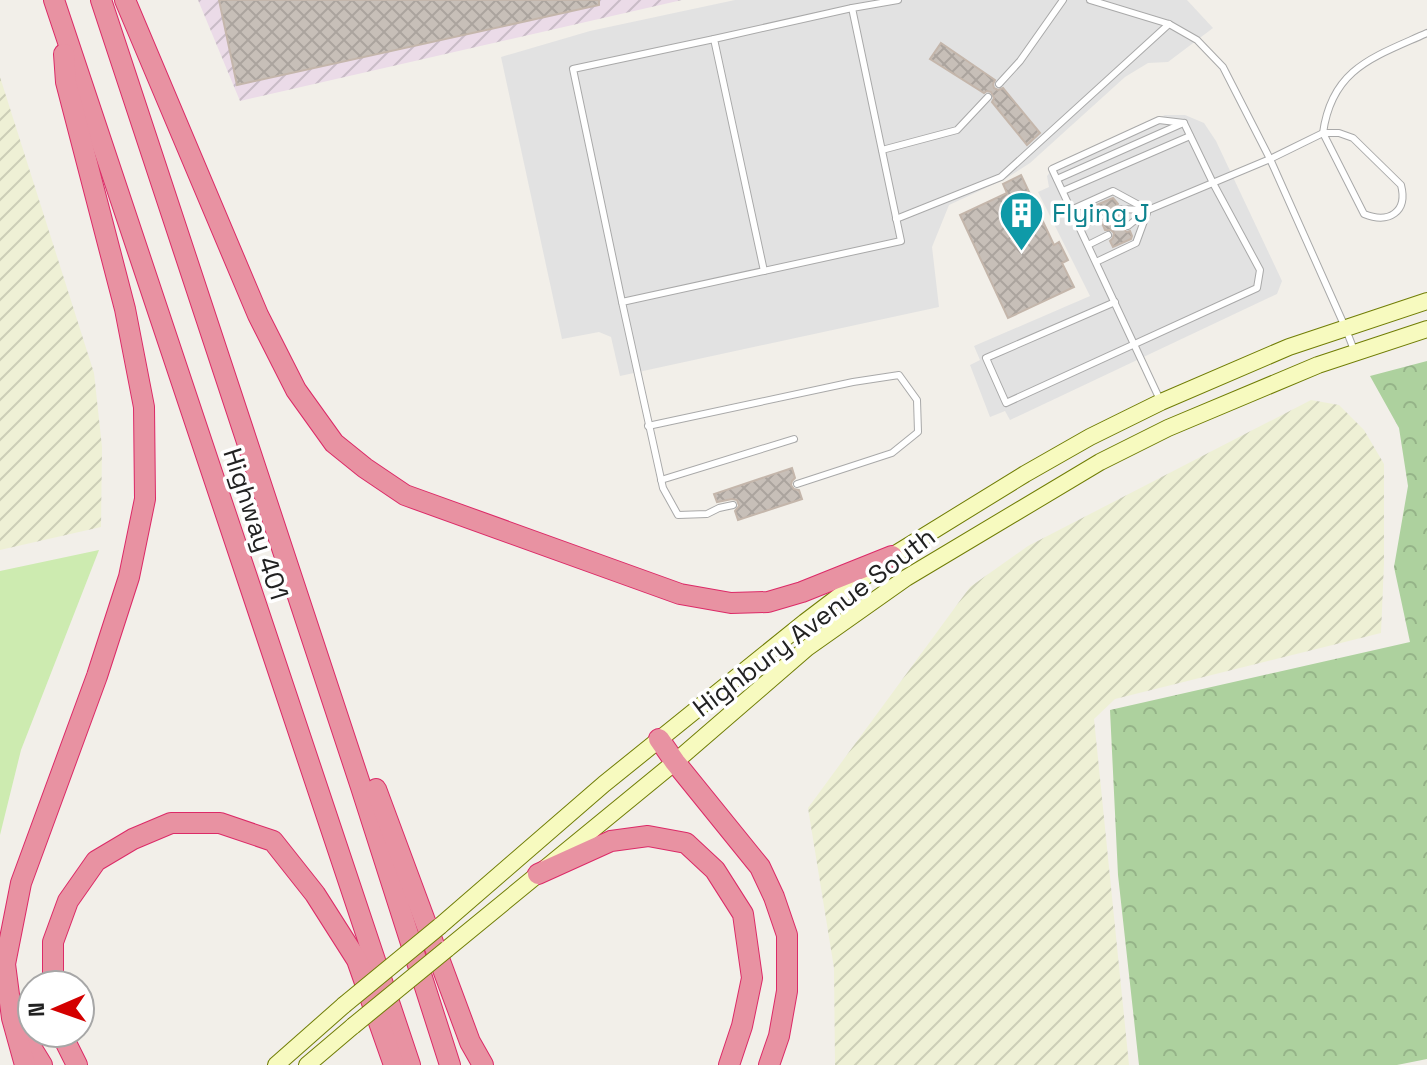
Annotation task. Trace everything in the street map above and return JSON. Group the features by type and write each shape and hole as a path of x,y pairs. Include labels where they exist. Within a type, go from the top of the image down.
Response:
{"highway":[{"name":"Highway 401","path":"54,0 410,1065"},
{"name":"Highway 401","path":"101,0 450,1065"},
{"path":"125,0 258,315 296,390 334,443 365,468 405,495 680,594 731,603 768,602 802,592 892,556"},
{"path":"25,1065 12,1018 5,964 21,883 97,676 129,577 145,499 144,407 125,309 66,82 61,22"},
{"path":"320,663 370,775 470,1042 483,1065"},
{"path":"659,739 760,867 787,935 787,991 779,1036 769,1065"},
{"path":"53,969 53,942 68,901 96,861 133,839 171,823 220,823 273,841 315,894 357,960 394,1065"},
{"path":"538,874 611,841 648,836 686,843 715,870 743,914 752,978 742,1026 729,1065"},
{"path":"12,1018 42,1065"}],"main road":[{"name":"Highbury Avenue South","path":"276,1065 604,784 892,556 1025,474 1161,402 1289,347 1427,301"},
{"name":"Highbury Avenue South","path":"307,1065 675,762 807,648 906,578 1100,462 1168,428 1318,365 1427,329"}],"lane":[{"path":"733,505 707,514 678,515 663,488 573,69 898,0"},
{"path":"999,84 1020,61 1063,0"},
{"path":"1090,0 1169,24 1197,40 1223,67 1270,159 1355,353"},
{"path":"622,302 901,241 852,8"},
{"path":"896,219 1001,177 1169,24"},
{"path":"1128,226 1148,210 1270,159 1323,133 1339,133 1353,138 1401,185 1404,196 1402,206 1395,213 1385,218 1364,214 1323,133 1328,107 1335,93 1357,67 1427,33"},
{"path":"714,39 764,271"},
{"path":"882,150 957,130 988,97"},
{"path":"1161,402 1052,169 1159,120 1184,123"},
{"path":"1115,302 986,358 1006,403 1257,288 1260,270 1184,123"},
{"path":"1057,179 1184,123"},
{"path":"1063,191 1190,136"},
{"path":"1071,210 1113,191 1148,210"},
{"path":"1120,209 1148,210"},
{"path":"1096,262 1136,243 1148,210"},
{"path":"1079,227 1100,217"},
{"path":"1088,245 1108,235"},
{"path":"648,426 899,375 917,400 918,432 892,453 797,484"},
{"path":"661,480 794,439"}],"shaded area":[{"path":"198,0 682,0 240,101"},
{"path":"735,0 1187,0 1213,28 1168,62 1148,63 1125,77 1030,163 1005,179 949,205 932,247 939,307 620,376 611,337 599,332 562,339 501,57 590,31"},
{"path":"1165,115 1185,115 1204,123 1216,141 1282,281 1277,294 1010,420 1005,411 990,417 970,365 980,360 974,346 1090,296 1038,192 1049,187 1047,176 1057,164"}],"green space":[{"path":"0,77 94,373 102,447 101,527 0,550"},
{"path":"1427,361 1427,1059 1397,1065 1139,1065 1118,875 1110,710 1410,642 1394,567 1408,486 1399,428 1370,376"},
{"path":"1311,400 1339,405 1364,430 1384,464 1381,633 1115,699 1094,719 1129,1065 835,1065 834,968 808,808 970,587 1028,546"},
{"path":"99,550 21,750 0,835 0,571"}],"building":[{"path":"219,0 599,0 599,5 237,85"},
{"path":"941,43 995,80 994,88 1003,88 1040,133 1027,145 992,102 991,92 984,93 930,59"},
{"name":"Flying J","path":"1021,175 1054,245 1059,242 1068,260 1062,263 1074,287 1008,318 960,215 1007,193 1003,184"},
{"name":"Flying J","path":"1113,198 1118,204 1115,212 1123,215 1125,220 1123,229 1130,231 1132,236 1113,247 1110,241 1114,233 1105,230 1102,223 1106,215 1097,212 1094,206"},
{"path":"792,468 795,478 791,485 799,490 802,499 738,520 735,511 739,506 737,500 717,502 714,494"}],"place":[{"name":"Flying J","path":"1021,252"}]}
